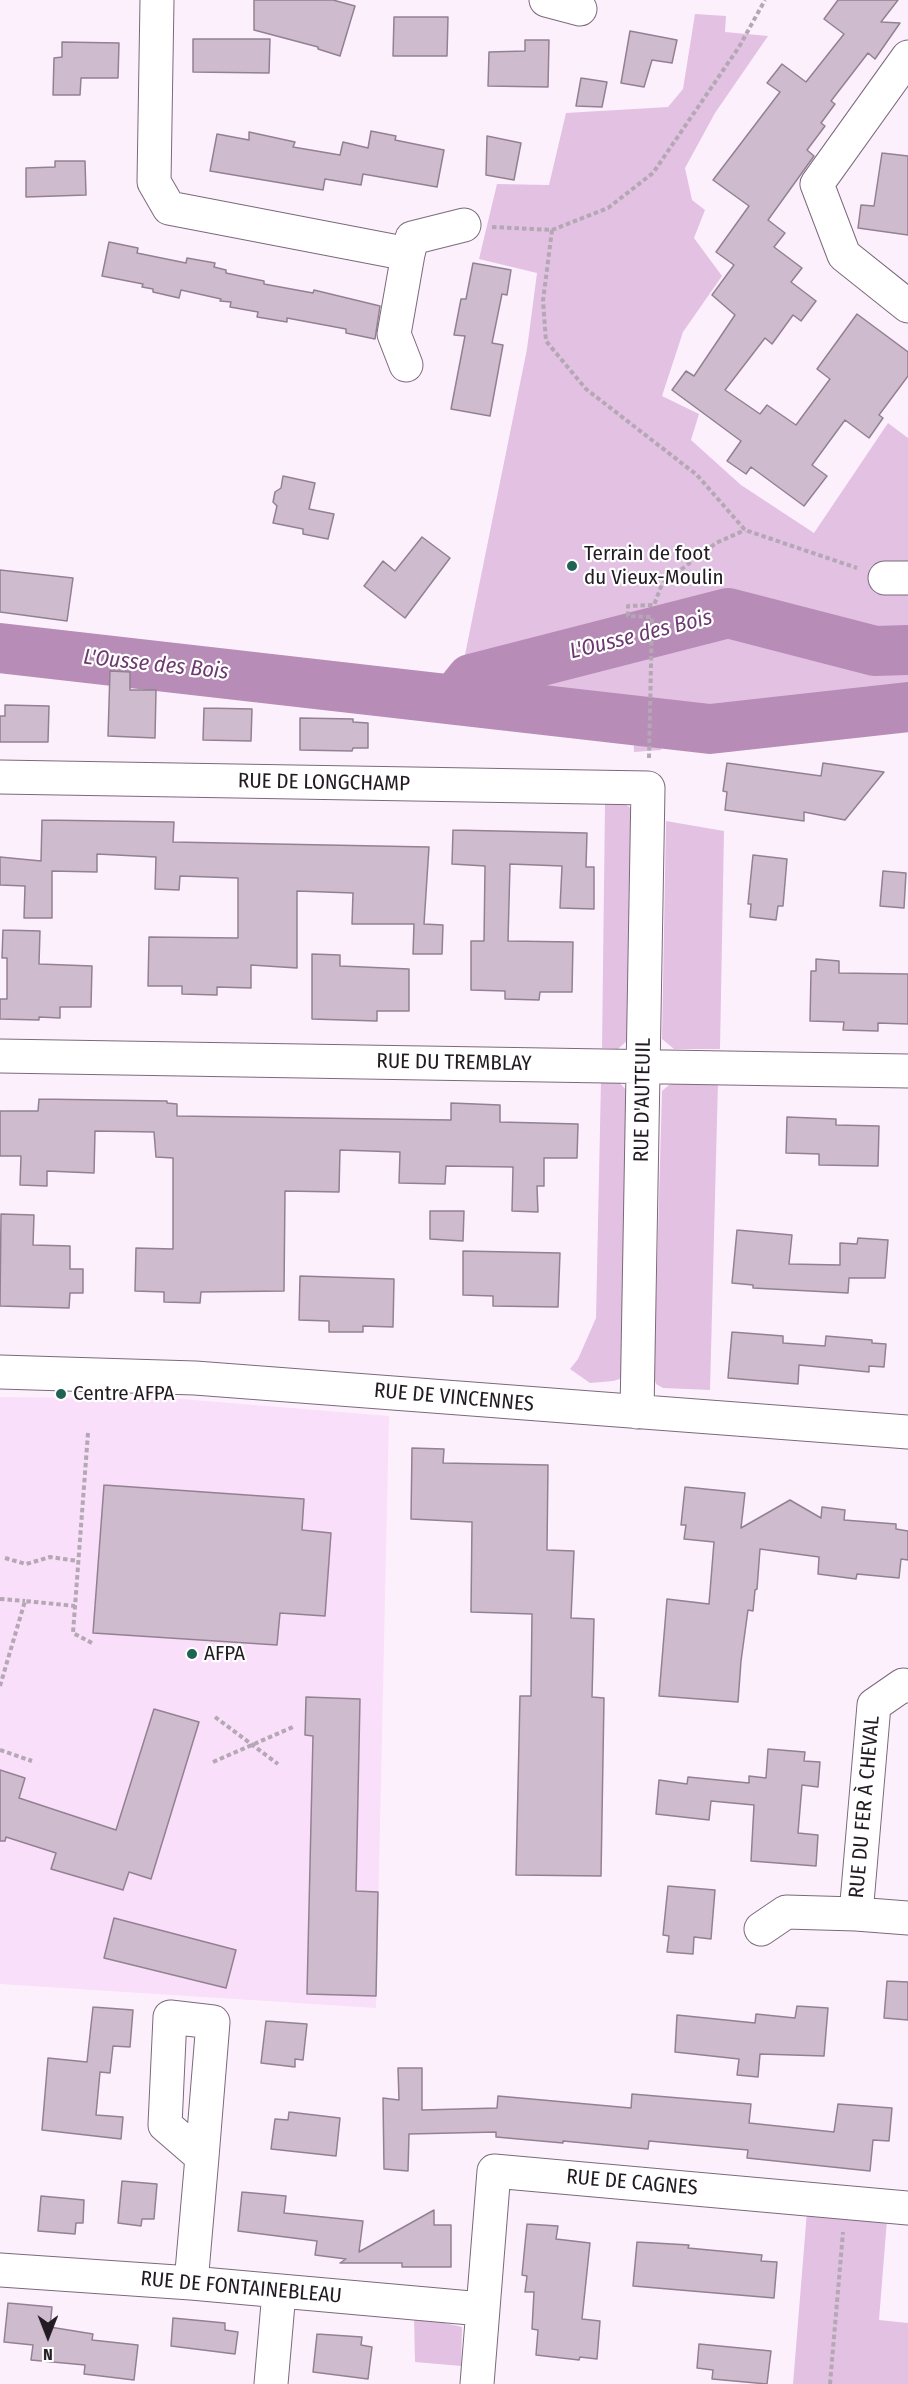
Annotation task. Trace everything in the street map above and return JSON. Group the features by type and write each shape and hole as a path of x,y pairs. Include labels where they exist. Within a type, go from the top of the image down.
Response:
{"street":[{"path":"157,0 154,182 169,208 408,254"},
{"path":"546,0 580,9"},
{"path":"908,57 817,184 844,255 908,306"},
{"path":"406,365 394,334 412,238 464,225"},
{"name":"RUE DE LONGCHAMP","path":"0,777 648,788"},
{"name":"RUE D'AUTEUIL","path":"637,1412 648,788"},
{"name":"RUE DU TREMBLAY","path":"0,1056 908,1071"},
{"name":"RUE DE VINCENNES","path":"0,1372 195,1378 908,1432"},
{"name":"RUE DU FER À CHEVAL","path":"856,1914 874,1705 903,1685 908,1686"},
{"name":"RUE DU FER À CHEVAL","path":"761,1929 786,1912 908,1918"},
{"path":"191,2283 202,2157"},
{"name":"RUE DE CAGNES","path":"482,2309 494,2170 908,2208"},
{"name":"RUE DE FONTAINEBLEAU","path":"0,2270 191,2283 482,2309"},
{"path":"271,2384 279,2292"},
{"path":"477,2384 482,2309"}],"path":[{"path":"464,225 552,230 608,208 653,173 739,47 765,0"},
{"path":"552,230 543,301 546,341 586,388 697,475 745,530 897,578"},
{"path":"649,744 652,617 628,616 628,606 654,605 662,584 716,543 745,530"},
{"path":"88,1433 73,1633 92,1643"},
{"path":"5,1558 26,1564 51,1557 78,1561"},
{"path":"0,1599 75,1606"},
{"path":"0,1686 25,1601"},
{"path":"215,1717 278,1764"},
{"path":"213,1762 293,1726"},
{"path":"0,1750 32,1761"},
{"path":"830,2384 846,2202"}],"shaded area":[{"path":"695,14 726,16 725,32 768,36 715,113 685,168 692,200 705,210 694,238 722,276 683,332 662,396 699,414 691,440 741,485 814,533 888,423 908,438 908,703 668,731 661,750 634,752 633,731 454,709 527,349 537,273 479,259 497,184 549,185 566,113 668,107 683,89"},
{"path":"605,804 625,804 632,809 630,1038 618,1049 602,1048"},
{"path":"666,821 724,831 720,1049 674,1049 662,1039"},
{"path":"601,1080 617,1080 629,1093 624,1372 620,1379 590,1383 570,1369 578,1359 596,1318"},
{"path":"679,1082 718,1082 710,1390 663,1388 656,1384 654,1377 662,1091 669,1085"},
{"name":"AFPA","path":"0,1397 181,1399 389,1416 376,2008 0,1984"},
{"path":"808,2199 888,2207 879,2320 908,2323 908,2384 793,2384"},
{"path":"414,2316 462,2327 461,2366 415,2362"}],"building":[{"path":"254,0 333,0 355,6 340,56 318,49 318,47 254,30"},
{"path":"838,0 898,0 881,22 900,23 875,59 868,53 831,101 835,104 821,123 825,126 807,150 814,156 768,220 785,233 774,247 802,268 791,282 816,301 801,321 793,315 772,344 765,338 725,390 760,414 767,405 796,425 830,379 817,369 857,314 908,352 908,376 879,415 883,418 869,438 845,420 812,465 827,476 804,506 751,467 746,474 727,461 741,441 672,390 686,371 694,376 735,315 712,295 734,265 716,252 749,206 713,180 780,92 767,83 782,64 806,82 844,34 824,19"},
{"path":"394,17 448,17 447,56 393,56"},
{"path":"630,31 677,40 672,63 652,60 644,87 621,83"},
{"path":"193,39 270,39 269,73 193,72"},
{"path":"525,40 549,40 548,87 488,86 489,52 525,51"},
{"path":"62,42 119,43 118,78 81,78 80,95 53,95 54,58 62,57"},
{"path":"581,78 607,82 602,107 576,106"},
{"path":"371,131 396,136 395,140 444,150 437,187 363,174 361,185 325,179 323,190 210,171 217,134 249,140 249,132 295,142 293,147 340,155 343,142 368,148"},
{"path":"487,136 521,143 514,180 486,175"},
{"path":"882,153 908,156 908,235 858,228 861,205 874,206"},
{"path":"55,161 85,161 86,195 26,197 26,168 55,167"},
{"path":"109,242 138,248 137,253 186,263 187,258 215,263 214,267 226,270 226,273 264,281 264,284 313,293 314,290 380,306 375,339 346,333 346,329 287,318 287,322 257,317 258,312 230,307 231,302 220,301 221,299 181,290 179,298 153,292 153,289 142,287 143,284 102,276"},
{"path":"473,263 511,270 507,295 502,294 492,343 503,345 490,416 451,409 465,336 454,335 461,299 466,299"},
{"path":"283,476 315,483 309,509 334,514 328,539 303,534 303,529 273,523 277,506 273,502 275,492 281,488"},
{"path":"422,537 450,558 405,618 364,586 383,561 395,571"},
{"path":"0,570 73,578 67,621 0,612"},
{"path":"110,671 130,672 130,690 156,690 155,738 108,736"},
{"path":"5,705 49,706 48,742 0,742 0,716 5,716"},
{"path":"204,708 252,709 251,741 203,740"},
{"path":"300,718 353,719 353,722 368,723 368,748 353,748 352,751 300,750"},
{"path":"727,763 821,776 823,763 884,772 845,820 804,812 804,821 725,810 727,792 723,791"},
{"path":"42,820 174,822 173,842 429,847 424,924 443,925 442,954 413,954 414,924 352,924 353,893 297,891 297,968 251,965 251,988 217,987 217,995 182,994 182,986 148,986 149,937 238,938 238,878 180,876 179,890 155,889 156,857 97,854 97,872 52,871 52,918 24,918 25,886 0,885 0,857 41,861"},
{"path":"453,830 587,833 586,867 594,867 594,909 560,908 562,866 510,864 508,941 573,942 572,992 540,992 539,1000 505,999 505,991 471,990 471,941 484,941 485,866 452,864"},
{"path":"753,855 787,859 783,906 778,906 776,920 750,917 751,904 748,904"},
{"path":"883,871 906,873 904,908 880,906"},
{"path":"3,930 40,931 39,964 92,966 91,1007 60,1007 60,1018 0,1019 0,999 7,999 7,958 2,958"},
{"path":"312,954 340,955 340,966 409,969 409,1011 377,1011 377,1021 312,1019"},
{"path":"816,959 839,961 839,973 908,974 908,1024 878,1023 878,1031 843,1030 844,1022 810,1021 811,971 816,971"},
{"path":"39,1099 167,1101 167,1103 177,1104 177,1116 451,1120 451,1103 500,1105 500,1122 578,1124 577,1158 544,1158 544,1186 537,1186 538,1212 512,1211 513,1167 446,1166 445,1184 399,1183 400,1152 340,1150 339,1192 285,1191 284,1291 201,1292 200,1303 164,1302 164,1292 135,1291 136,1248 173,1249 173,1158 156,1157 154,1132 95,1131 94,1173 47,1171 47,1186 20,1185 21,1156 0,1156 0,1111 38,1111"},
{"path":"787,1117 836,1119 836,1125 879,1126 878,1166 819,1165 819,1154 786,1153"},
{"path":"430,1211 464,1211 463,1241 430,1239"},
{"path":"1,1214 34,1215 33,1245 70,1246 70,1269 83,1269 83,1293 70,1293 69,1308 0,1306"},
{"path":"737,1230 792,1235 789,1264 840,1265 840,1243 857,1244 858,1238 888,1240 885,1278 849,1278 848,1293 753,1288 753,1285 732,1283"},
{"path":"463,1251 560,1253 558,1307 493,1306 493,1296 463,1295"},
{"path":"300,1276 394,1279 393,1327 363,1326 363,1332 329,1332 329,1321 299,1320"},
{"path":"732,1332 783,1336 783,1343 825,1346 826,1336 872,1340 872,1343 886,1344 884,1367 869,1366 869,1372 799,1365 798,1384 728,1378"},
{"path":"412,1448 444,1449 443,1463 548,1465 547,1550 574,1551 571,1618 594,1619 592,1697 604,1698 601,1876 516,1875 520,1696 531,1696 532,1614 471,1612 472,1522 411,1519"},
{"path":"104,1485 304,1499 302,1530 331,1533 325,1616 280,1613 277,1645 93,1633"},
{"path":"685,1487 745,1493 741,1528 790,1500 821,1518 822,1507 845,1510 844,1520 896,1524 896,1529 908,1531 908,1560 901,1559 899,1578 857,1574 856,1579 818,1574 819,1557 760,1549 753,1611 748,1610 738,1702 659,1696 667,1599 709,1604 714,1542 684,1539 686,1525 681,1525"},
{"path":"306,1697 360,1699 356,1891 378,1892 376,1996 307,1994 313,1736 305,1735"},
{"path":"154,1709 199,1722 151,1879 129,1872 123,1890 51,1869 56,1853 6,1837 5,1841 0,1841 0,1770 25,1778 19,1798 116,1830"},
{"path":"768,1749 805,1752 804,1761 820,1762 818,1787 802,1785 798,1833 818,1835 816,1866 751,1861 754,1805 711,1801 709,1820 656,1814 659,1780 687,1784 688,1777 749,1783 749,1776 766,1778"},
{"path":"668,1886 715,1890 711,1939 694,1937 693,1954 667,1952 669,1936 663,1935"},
{"path":"114,1918 236,1950 226,1988 104,1958"},
{"path":"887,1981 908,1982 908,2020 884,2018"},
{"path":"797,2006 828,2008 824,2056 760,2054 758,2077 737,2075 739,2059 675,2052 677,2015 755,2023 756,2014 795,2018"},
{"path":"93,2007 133,2010 130,2047 113,2046 110,2073 100,2072 96,2115 123,2117 121,2139 42,2130 48,2058 87,2062"},
{"path":"266,2021 307,2024 303,2060 295,2059 295,2067 261,2063"},
{"path":"398,2068 422,2068 422,2110 497,2108 498,2096 631,2108 632,2094 751,2104 749,2123 834,2132 838,2104 892,2108 889,2141 873,2140 870,2171 747,2158 748,2150 649,2141 648,2149 496,2137 496,2132 409,2134 408,2171 384,2169 383,2098 399,2100"},
{"path":"289,2112 340,2118 336,2156 271,2149 275,2119 288,2120"},
{"path":"122,2181 157,2184 154,2219 142,2219 141,2226 118,2223"},
{"path":"242,2192 286,2196 284,2213 363,2221 359,2252 434,2210 434,2225 451,2225 451,2267 402,2267 402,2263 340,2263 346,2259 315,2255 317,2241 238,2231"},
{"path":"41,2196 84,2200 83,2223 76,2223 75,2234 38,2231"},
{"path":"527,2224 558,2226 556,2239 590,2243 582,2319 600,2321 597,2359 580,2357 579,2360 536,2355 538,2330 532,2329 534,2292 525,2292 527,2276 522,2275"},
{"path":"637,2242 689,2245 688,2248 762,2255 761,2261 777,2262 774,2298 633,2286"},
{"path":"8,2303 52,2307 50,2327 93,2334 92,2340 138,2345 134,2380 84,2374 85,2365 31,2360 33,2345 4,2342"},
{"path":"173,2318 225,2323 225,2330 238,2332 235,2354 171,2346"},
{"path":"317,2334 362,2337 361,2345 372,2347 368,2379 313,2372"},
{"path":"699,2344 771,2351 767,2384 712,2379 713,2370 697,2368"}],"waterway":[{"name":"L'Ousse des Bois","path":"455,699 471,679 728,613 875,651 908,650"},
{"name":"L'Ousse des Bois","path":"0,648 710,729 908,707"}],"place":[{"name":"Terrain de foot du Vieux-Moulin","path":"572,566"},
{"name":"Centre AFPA","path":"61,1394"},
{"name":"AFPA","path":"192,1654"}]}
